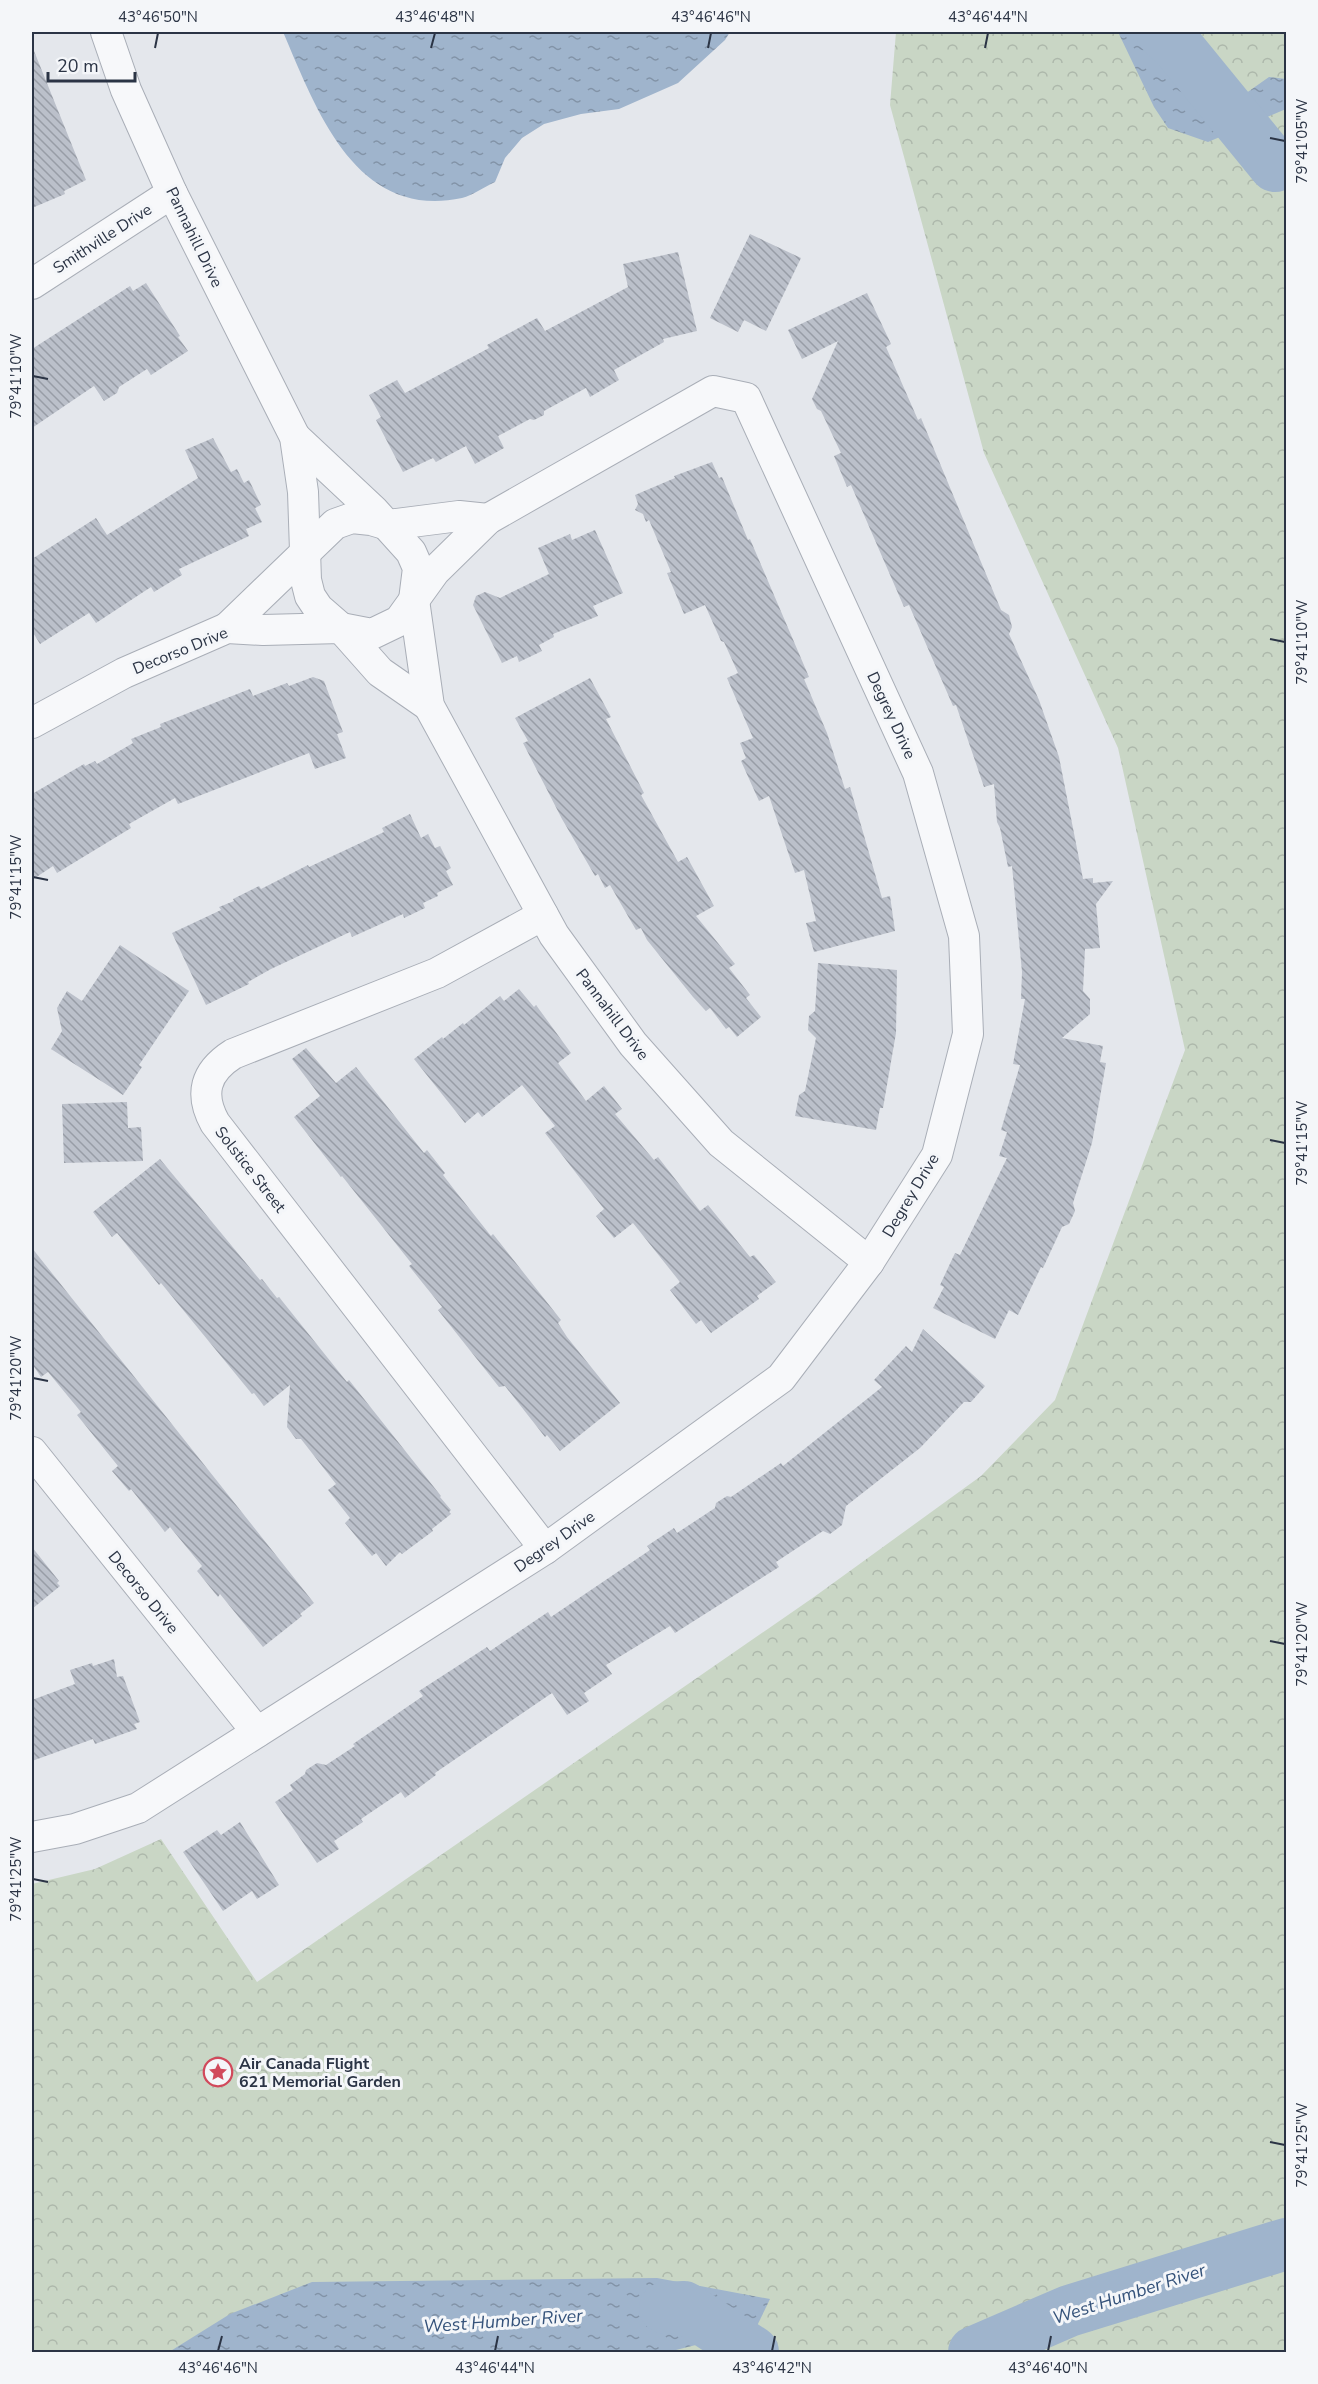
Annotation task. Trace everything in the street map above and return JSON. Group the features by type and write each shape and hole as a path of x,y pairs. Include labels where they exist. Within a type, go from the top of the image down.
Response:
{"street":[{"name":"Pannahill Drive","path":"106,32 126,90 172,193 295,437 303,492 306,580 310,596 318,608 341,628 380,672 429,706"},
{"name":"Smithville Drive","path":"32,284 172,193"},
{"name":"Degrey Drive","path":"32,1837 75,1829 138,1808 545,1549 781,1377 869,1262 937,1155 968,1035 964,936 918,773 746,398 713,391 488,519 435,571 414,600"},
{"name":"Pannahill Drive","path":"295,437 388,525 411,552 417,568 414,600 429,706 554,935 633,1044 721,1143 869,1262"},
{"path":"227,628 335,524 352,518 388,525 459,516 488,519"},
{"path":"341,628 372,634 399,621 414,600"},
{"name":"Decorso Drive","path":"32,723 124,673 227,628 263,630 341,628"},
{"name":"Solstice Street","path":"543,915 437,973 232,1054 221,1061 212,1072 207,1084 206,1098 208,1111 215,1123 545,1549"},
{"name":"Decorso Drive","path":"32,1452 257,1732"}],"green space":[{"path":"896,32 1286,32 1286,2352 32,2352 32,1884 95,1869 161,1839 257,1982 814,1597 981,1476 1055,1400 1185,1050 1118,748 984,453 890,105"}],"water":[{"path":"283,32 730,32 725,40 678,83 619,109 581,114 544,124 522,138 505,158 495,182 462,198 425,201 394,192 367,176 345,152 326,124"},
{"path":"1118,32 1159,32 1164,68 1196,99 1225,108 1269,77 1286,79 1286,109 1208,142 1168,128 1154,107"},
{"path":"657,2278 770,2299 755,2330 668,2352 169,2352 230,2314 312,2282"}],"building":[{"path":"32,46 86,180 64,191 65,194 32,208"},
{"path":"750,234 801,258 766,331 744,320 738,332 710,318"},
{"path":"678,252 697,331 663,339 664,342 614,370 619,380 590,397 586,388 544,411 544,415 534,420 530,419 498,436 504,448 475,464 466,446 436,462 433,458 403,472 376,420 381,417 369,395 397,380 405,393 489,348 487,345 537,318 545,331 628,287 623,264"},
{"path":"146,283 188,351 151,375 147,369 119,387 117,393 104,401 94,386 32,428 32,349 130,286 133,291"},
{"path":"867,293 891,344 886,347 918,420 921,418 1001,610 1009,615 1012,627 1009,634 1039,700 1059,757 1083,879 1093,878 1093,883 1113,881 1096,904 1100,948 1085,949 1083,991 1090,999 1090,1014 1062,1038 1103,1046 1100,1062 1106,1063 1092,1143 1073,1203 1075,1211 1069,1224 1062,1227 1018,1315 1009,1310 995,1339 933,1308 944,1287 940,1285 955,1253 960,1255 1007,1158 999,1156 1007,1132 1001,1130 1020,1065 1013,1064 1025,999 1021,999 1022,972 1012,866 1008,867 997,822 994,784 984,787 956,705 953,706 909,605 904,607 851,485 847,487 834,456 841,453 821,411 817,409 812,399 838,341 802,359 788,330"},
{"path":"213,438 231,472 237,469 244,483 249,480 261,505 255,508 262,522 246,529 249,536 179,569 182,575 154,592 151,587 96,623 89,613 40,644 32,631 32,559 96,518 107,535 198,478 185,450"},
{"path":"712,462 719,478 722,477 748,540 750,539 809,677 804,679 827,733 845,789 850,787 882,898 890,896 895,931 814,952 806,923 816,921 804,870 795,873 769,796 759,801 741,761 746,758 740,743 753,738 727,678 738,673 705,605 684,614 667,573 671,572 649,520 646,522 643,514 635,510 638,504 635,495 675,478 674,476"},
{"path":"595,530 623,593 593,606 598,616 553,634 554,637 539,645 542,651 519,662 517,656 502,663 473,605 476,596 485,592 500,598 549,574 538,548 570,534 572,540"},
{"path":"313,677 324,681 343,732 337,734 346,758 315,769 309,753 178,804 175,798 129,824 131,828 57,873 53,866 32,880 32,794 84,764 85,766 95,761 97,764 133,743 131,739 161,727 160,724 250,689 253,696 287,683 289,686"},
{"path":"590,678 611,717 606,719 644,793 641,795 678,862 687,857 714,906 696,916 735,964 729,968 750,995 746,998 761,1017 737,1037 729,1027 726,1029 710,1008 706,1011 693,997 647,940 641,928 636,930 610,885 605,888 598,874 595,876 562,819 523,743 528,741 515,718"},
{"path":"410,814 421,838 428,834 435,848 440,846 451,868 446,871 453,885 423,903 425,908 404,918 403,914 352,937 350,932 271,969 248,982 249,984 206,1005 172,933 221,910 219,907 259,886 261,889 308,865 309,867 384,832 382,828"},
{"path":"120,945 189,991 139,1065 142,1067 123,1095 51,1049 62,1031 57,1008 67,991 82,1001"},
{"path":"818,963 897,970 896,1033 883,1108 880,1108 876,1130 795,1116 799,1095 805,1091 816,1038 808,1030 809,1016 815,1011"},
{"path":"519,989 534,1007 536,1005 571,1053 558,1063 586,1101 604,1086 622,1109 615,1114 654,1160 658,1157 700,1211 708,1205 750,1257 754,1255 776,1282 757,1296 759,1299 711,1333 701,1320 696,1324 670,1290 680,1282 633,1223 614,1238 596,1216 604,1209 545,1133 555,1126 522,1085 482,1117 478,1112 465,1123 414,1059 442,1037 443,1039 463,1023 464,1025 500,996 504,1001"},
{"path":"306,1048 336,1083 356,1067 424,1153 427,1150 445,1173 443,1175 453,1188 491,1236 493,1234 561,1320 558,1323 567,1337 620,1403 560,1451 547,1435 545,1437 505,1386 499,1387 438,1310 442,1307 409,1266 412,1264 294,1117 320,1096 292,1059"},
{"path":"127,1102 128,1128 141,1127 143,1161 64,1163 62,1104"},
{"path":"160,1159 260,1280 262,1279 277,1298 279,1297 347,1382 349,1380 451,1510 449,1512 451,1514 432,1529 433,1531 402,1554 400,1552 386,1566 376,1553 372,1556 345,1523 350,1518 328,1490 336,1484 301,1439 296,1439 287,1427 290,1385 264,1406 117,1233 112,1237 93,1212"},
{"path":"32,1248 314,1603 300,1614 302,1616 263,1647 220,1594 218,1597 197,1571 202,1566 170,1527 165,1532 131,1489 129,1491 112,1471 118,1466 77,1415 81,1412 48,1372 41,1377 32,1364"},
{"path":"923,1329 985,1386 971,1402 964,1402 920,1448 846,1506 842,1525 830,1534 823,1531 776,1562 779,1567 675,1633 670,1626 606,1665 612,1674 584,1693 589,1701 567,1715 552,1693 435,1773 436,1775 405,1798 401,1792 361,1819 363,1822 334,1841 339,1849 317,1863 275,1802 293,1790 290,1785 305,1774 306,1770 317,1763 326,1765 423,1696 419,1691 487,1647 490,1651 548,1612 551,1617 650,1550 647,1546 674,1528 677,1533 715,1508 716,1503 727,1496 731,1497 781,1463 783,1466 882,1387 874,1380 906,1346 912,1352"},
{"path":"32,1547 59,1581 57,1583 60,1586 32,1609"},
{"path":"114,1659 117,1677 123,1676 140,1722 134,1724 137,1729 95,1744 93,1739 32,1761 32,1700 75,1684 70,1670"},
{"path":"240,1822 279,1885 257,1899 252,1891 223,1911 183,1852 217,1830 221,1835"}],"waterway":[{"name":"West Humber River","path":"1162,32 1177,46 1275,166 1286,162"},
{"name":"West Humber River","path":"974,2352 1069,2311 1286,2244"},
{"path":"989,2352 1056,2309 1176,2257 1267,2245 1286,2248"},
{"name":"West Humber River","path":"665,2308 684,2307 753,2352"}],"place":[{"name":"Air Canada Flight 621 Memorial Garden","path":"218,2072"}]}
